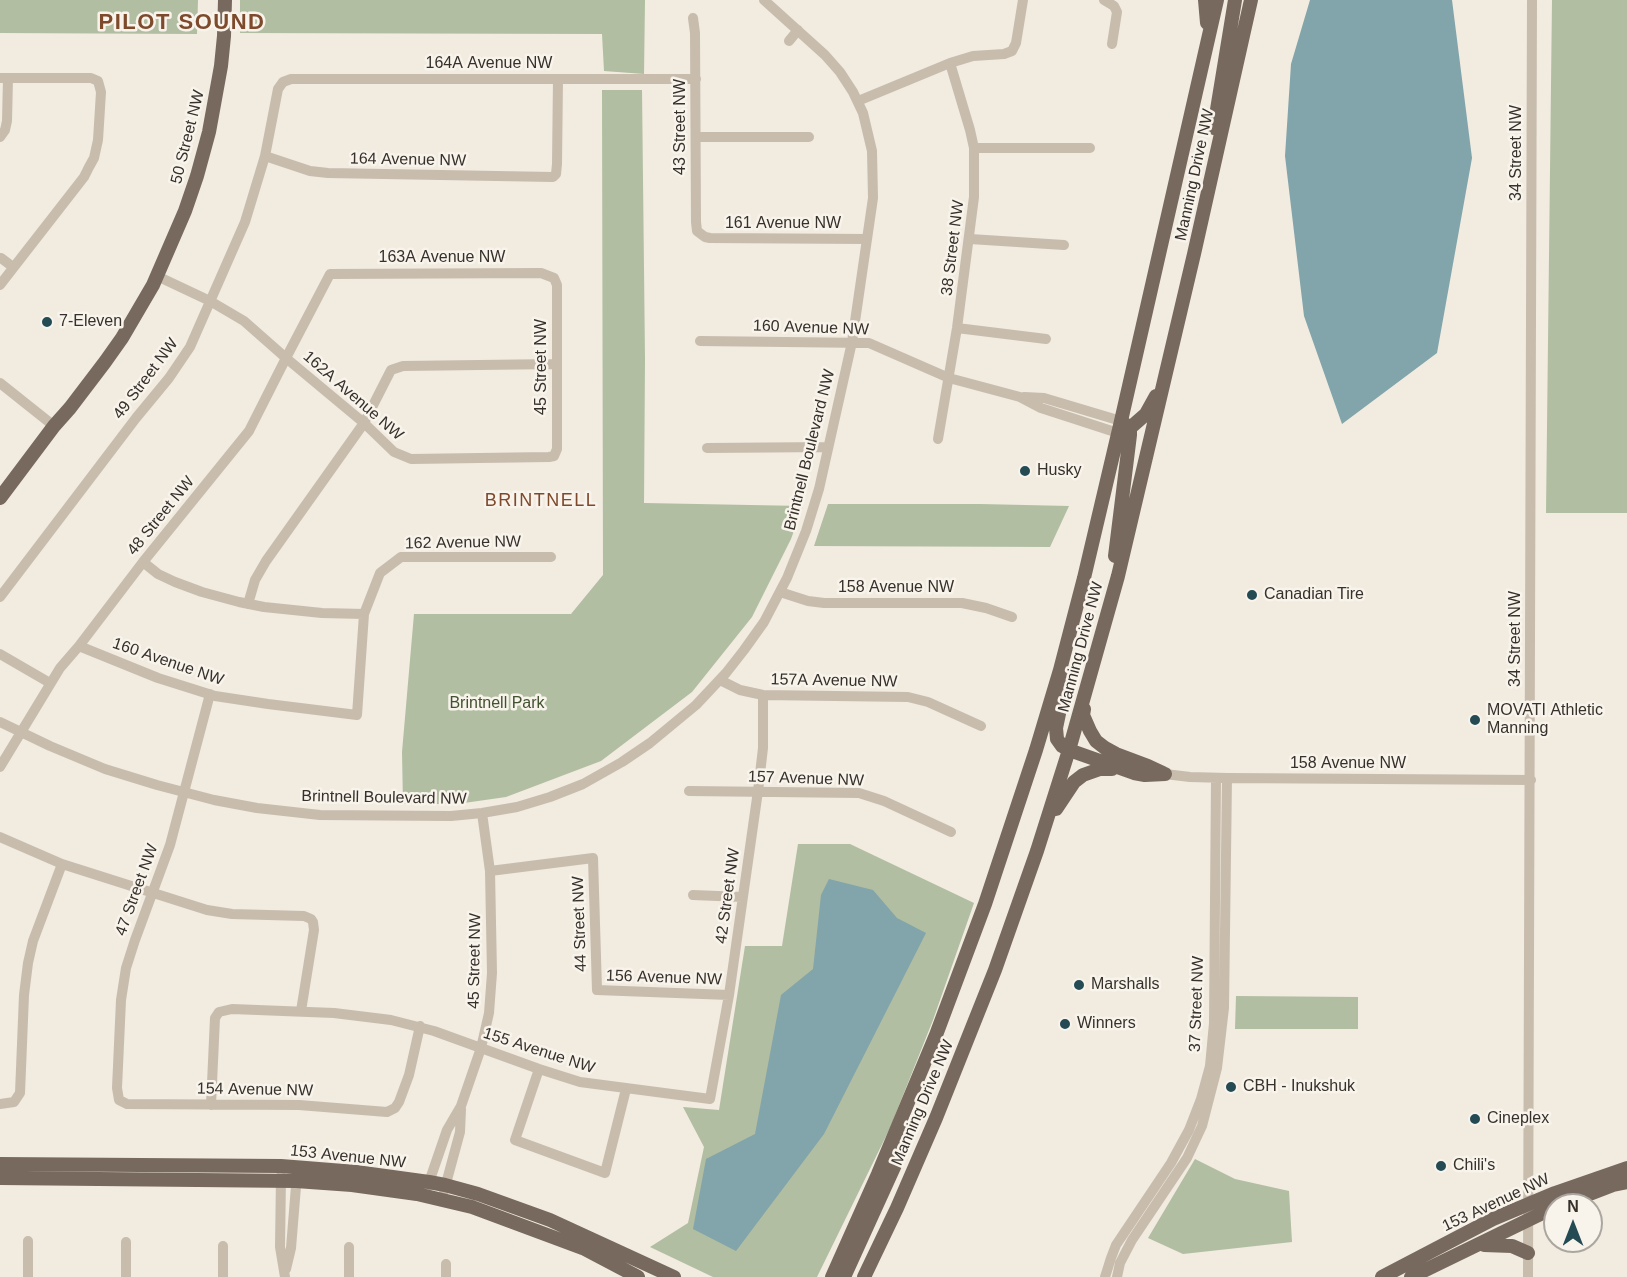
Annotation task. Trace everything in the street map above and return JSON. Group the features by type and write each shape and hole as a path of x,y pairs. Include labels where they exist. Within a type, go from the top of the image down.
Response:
{"main road":[{"name":"50 Street NW","path":"0,498 122,338 149,294 185,211 209,132 221,66 225,0"},
{"path":"1205,0 1208,16 1205,52"},
{"name":"Manning Drive NW","path":"832,1277 908,1105 964,963 1024,789 1067,645 1123,427 1218,0"},
{"path":"1211,178 1217,107 1235,0"},
{"name":"Manning Drive NW","path":"864,1277 960,1060 995,970 1069,750 1118,576 1251,0"},
{"path":"1118,576 1114,564 1129,447 1123,427 1146,414 1164,384"},
{"path":"1067,645 1066,679 1056,728 1057,739 1062,746 1120,769 1145,775 1165,774"},
{"path":"1084,700 1083,715 1096,741 1116,754 1165,774"},
{"path":"1044,829 1074,782 1083,775 1100,769 1120,769"},
{"path":"844,1277 899,1156 908,1105"},
{"name":"153 Avenue NW","path":"0,1164 281,1166 297,1174 442,1199 472,1207 585,1249 638,1277"},
{"name":"153 Avenue NW","path":"1382,1277 1493,1220 1555,1193 1627,1168"},
{"name":"153 Avenue NW","path":"0,1178 281,1181 297,1174 356,1172 429,1182 499,1201 550,1220 674,1277"},
{"name":"153 Avenue NW","path":"1592,1193 1627,1182"},
{"name":"153 Avenue NW","path":"1411,1277 1543,1213"},
{"path":"1476,1246 1510,1245 1528,1254"},
{"path":"872,1277 874,1258"}],"street":[{"name":"Brintnell Boulevard NW","path":"0,722 130,778 184,793 256,807 320,815 423,817 483,813 517,807 550,797 602,774 650,743 696,705 720,680 755,636 794,564 809,524 852,342 873,198 873,166 869,138 858,101 832,62 764,0"},
{"path":"858,101 950,63 973,56 1004,54 1012,51 1016,43 1023,0"},
{"path":"1104,0 1116,9 1117,21 1112,44"},
{"name":"34 Street NW","path":"1528,1277 1532,0"},
{"name":"43 Street NW","path":"693,18 696,79 696,222 700,235"},
{"path":"789,41 798,30"},
{"name":"38 Street NW","path":"938,439 957,328 975,197 974,148 950,63"},
{"path":"0,137 8,121 4,78 91,78 98,81 101,92 100,130 94,158 84,177 0,285"},
{"name":"164A Avenue NW","path":"283,81 291,79 696,79"},
{"name":"164 Avenue NW","path":"266,156 310,171 328,173 554,177 557,164 558,79"},
{"name":"49 Street NW","path":"0,597 175,370 190,347 245,222 266,156 278,89 283,81"},
{"path":"696,137 809,137"},
{"path":"974,148 1090,148"},
{"name":"161 Avenue NW","path":"700,235 710,238 867,239"},
{"path":"970,239 1064,245"},
{"path":"2,258 13,267"},
{"name":"163A Avenue NW","path":"330,273 541,273 554,278"},
{"name":"48 Street NW","path":"0,767 60,668 249,431 330,273"},
{"name":"162A Avenue NW","path":"157,276 244,321 364,423 394,452 411,459 554,456"},
{"name":"45 Street NW","path":"554,278 556,285 557,449 554,456"},
{"path":"957,328 1046,339"},
{"name":"160 Avenue NW","path":"700,341 868,343 949,378 1020,398 1044,398 1123,427"},
{"path":"248,604 255,580 266,561 364,423 391,370 403,366 556,364"},
{"path":"0,383 54,426"},
{"path":"708,448 828,447"},
{"name":"162 Avenue NW","path":"364,614 380,573 401,557 551,557"},
{"path":"143,562 158,574 175,582 248,604 322,613 364,614"},
{"name":"158 Avenue NW","path":"780,592 808,601 824,603 962,603 1012,617"},
{"name":"160 Avenue NW","path":"79,646 150,675 210,694 357,715 364,614"},
{"path":"0,654 50,683"},
{"name":"157A Avenue NW","path":"720,680 740,690 763,695 908,697 928,702 981,726"},
{"name":"47 Street NW","path":"119,1100 117,1088 122,991 131,950 170,845 210,694"},
{"name":"42 Street NW","path":"710,1099 729,995 758,791 763,748 763,695"},
{"name":"158 Avenue NW","path":"1165,774 1222,778 1531,780"},
{"name":"37 Street NW","path":"1106,1277 1116,1245 1171,1163 1189,1130 1201,1100 1210,1066 1214,1023 1222,778"},
{"name":"37 Street NW","path":"1117,1277 1120,1263 1132,1240 1187,1158 1202,1126 1215,1079 1224,1008 1222,778"},
{"name":"157 Avenue NW","path":"689,791 859,793 884,801 951,832"},
{"name":"45 Street NW","path":"424,1196 447,1130 461,1106 488,1020 492,986 490,871 483,813"},
{"path":"0,837 62,864 196,907 247,915 304,916 311,919 314,930 301,1011"},
{"name":"44 Street NW","path":"490,871 593,858 597,990"},
{"path":"0,1104 11,1103 20,1093 24,995 28,963 33,941 62,864"},
{"path":"693,895 742,897"},
{"name":"156 Avenue NW","path":"597,990 729,995"},
{"name":"155 Avenue NW","path":"211,1105 214,1021 219,1012 232,1009 369,1016 420,1026 538,1070 580,1082 710,1099"},
{"name":"154 Avenue NW","path":"119,1100 127,1104 299,1105 392,1111 399,1102 409,1075 420,1026"},
{"path":"538,1070 515,1140 605,1173 626,1089"},
{"name":"45 Street NW","path":"442,1199 460,1132 461,1106"},
{"path":"281,1166 280,1247 285,1274"},
{"path":"285,1274 291,1248 297,1174"},
{"path":"28,1241 28,1277"},
{"path":"126,1242 126,1277"},
{"path":"223,1246 223,1277"},
{"path":"349,1247 349,1277"},
{"path":"446,1264 446,1277"}],"green space":[{"path":"0,0 198,0 197,34 0,33"},
{"path":"240,0 645,0 644,74 604,71 602,34 240,33"},
{"path":"1552,0 1627,0 1627,513 1546,513"},
{"name":"Brintnell Park","path":"602,90 642,90 644,503 803,506 791,539 752,617 692,692 601,761 506,797 457,804 403,804 402,752 414,614 571,614 603,575"},
{"path":"828,504 1069,506 1050,547 814,546"},
{"path":"798,844 850,844 974,903 933,1020 890,1128 817,1277 713,1277 650,1247 688,1223 704,1147 683,1107 719,1110 745,946 782,946"},
{"path":"1236,996 1358,997 1358,1029 1235,1029"},
{"path":"1195,1159 1235,1179 1289,1191 1292,1242 1183,1254 1148,1238"}],"water":[{"path":"1310,0 1452,0 1472,158 1437,353 1342,424 1304,316 1285,156 1291,64"},
{"path":"829,879 873,890 897,918 926,933 824,1134 736,1251 693,1229 706,1159 755,1134 781,995 813,969 821,895"}],"place":[{"name":"7-Eleven","path":"47,322"},
{"name":"Husky","path":"1025,471"},
{"name":"Canadian Tire","path":"1252,595"},
{"name":"MOVATI Athletic Manning","path":"1475,720"},
{"name":"Marshalls","path":"1079,985"},
{"name":"Winners","path":"1065,1024"},
{"name":"CBH - Inukshuk","path":"1231,1087"},
{"name":"Cineplex","path":"1475,1119"},
{"name":"Chili's","path":"1441,1166"}],"district":[{"name":"PILOT SOUND","path":"182,23"},
{"name":"BRINTNELL","path":"541,501"}]}
